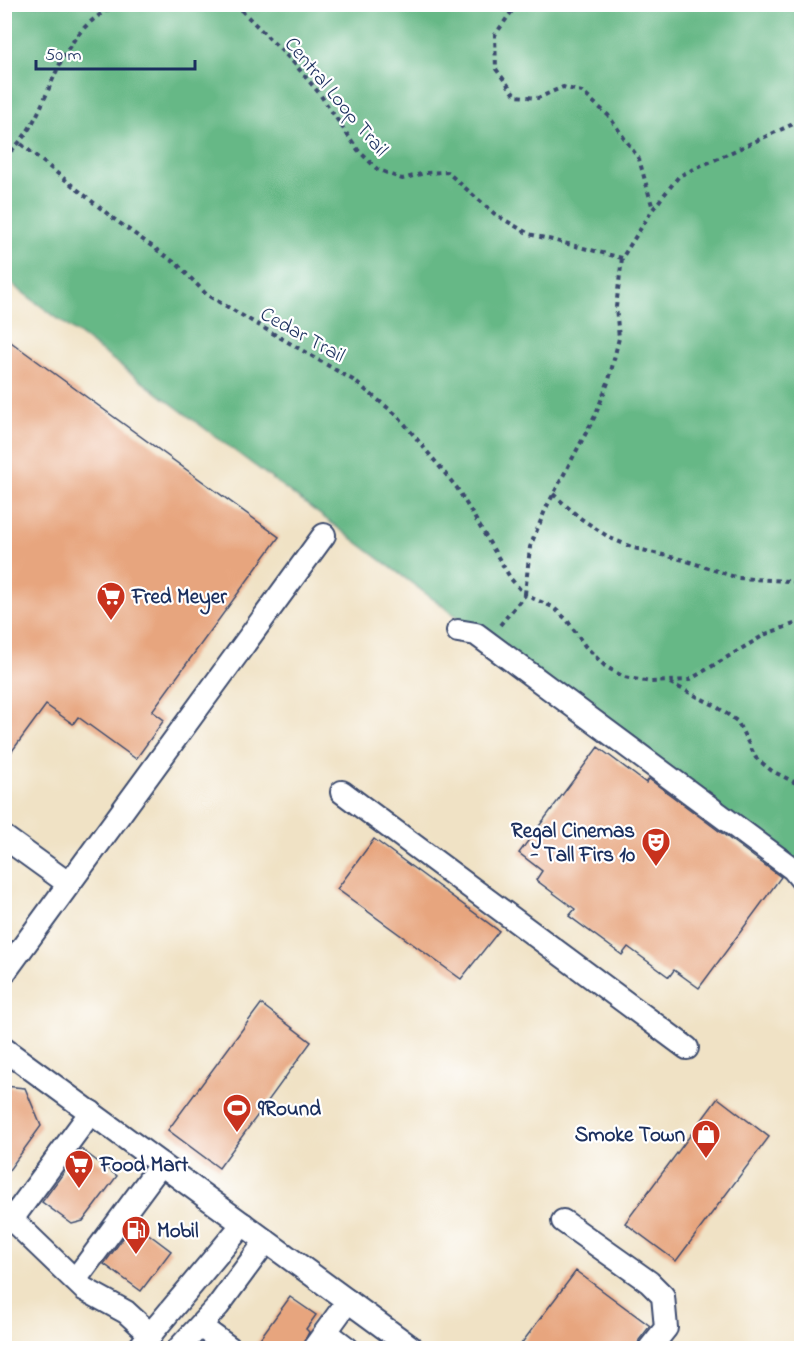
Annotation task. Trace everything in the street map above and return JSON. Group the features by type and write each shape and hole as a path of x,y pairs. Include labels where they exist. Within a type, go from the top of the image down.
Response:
{"lane":[{"path":"4,973 324,535"},
{"path":"458,631 476,634 793,869 801,880"},
{"path":"342,792 687,1048"},
{"path":"4,837 69,884"},
{"path":"4,1048 412,1348"},
{"path":"91,1112 8,1216 84,1289 126,1312 145,1342 243,1224"},
{"path":"75,1280 161,1164"},
{"path":"562,1221 649,1282 663,1296 666,1328 650,1348"},
{"path":"179,1348 200,1326 266,1241"},
{"path":"347,1348 320,1340 348,1301"},
{"path":"200,1326 230,1348"}],"path":[{"path":"4,157 21,144 59,64 79,32 104,11 120,4"},
{"name":"Central Loop Trail","path":"235,4 293,62 319,93 358,150 377,169 402,178 425,173 447,172 496,216 529,234 622,258"},
{"path":"517,4 495,35 496,69 516,96 538,98 563,87 582,92 608,115 639,159 653,209"},
{"path":"486,642 525,595 530,547 553,494 594,416 609,380 619,338 616,307 622,258 653,209 679,176 801,120"},
{"name":"Cedar Trail","path":"21,144 114,219 178,265 207,295 353,380 398,416 457,488 511,579 525,595"},
{"path":"553,494 580,518 610,538 634,548 684,560 738,578 801,582"},
{"path":"525,595 553,607 567,620 585,646 605,666 624,677 669,682 689,680 766,634 801,621"},
{"path":"669,682 714,705 737,721 756,758 772,771 801,786"}],"green space":[{"path":"4,5 801,5 801,874 5,279"}],"building":[{"name":"Fred Meyer","path":"4,337 279,537 152,711 164,720 136,759 78,717 73,724 46,705 4,762"},
{"name":"Regal Cinemas - Tall Firs 10","path":"598,747 646,783 649,779 781,877 699,988 674,970 669,977 628,947 622,955 569,916 575,909 536,880 542,871 519,853"},
{"path":"374,839 499,931 461,979 337,889"},
{"path":"261,1004 311,1042 219,1168 168,1130"},
{"path":"4,1086 25,1088 41,1126 4,1177"},
{"path":"718,1098 769,1137 676,1261 625,1223"},
{"name":"Food Mart","path":"81,1149 117,1176 83,1221 72,1224 42,1202"},
{"name":"Mobil","path":"134,1223 171,1251 141,1291 104,1264"},
{"path":"576,1271 650,1326 639,1340 637,1348 518,1348"},
{"path":"290,1297 316,1315 306,1329 309,1332 301,1348 253,1348"}],"place":[{"name":"Fred Meyer","path":"111,622"},
{"name":"Regal Cinemas - Tall Firs 10","path":"656,868"},
{"name":"9Round","path":"237,1134"},
{"name":"Smoke Town","path":"706,1160"},
{"name":"Food Mart","path":"79,1190"},
{"name":"Mobil","path":"136,1256"}]}
